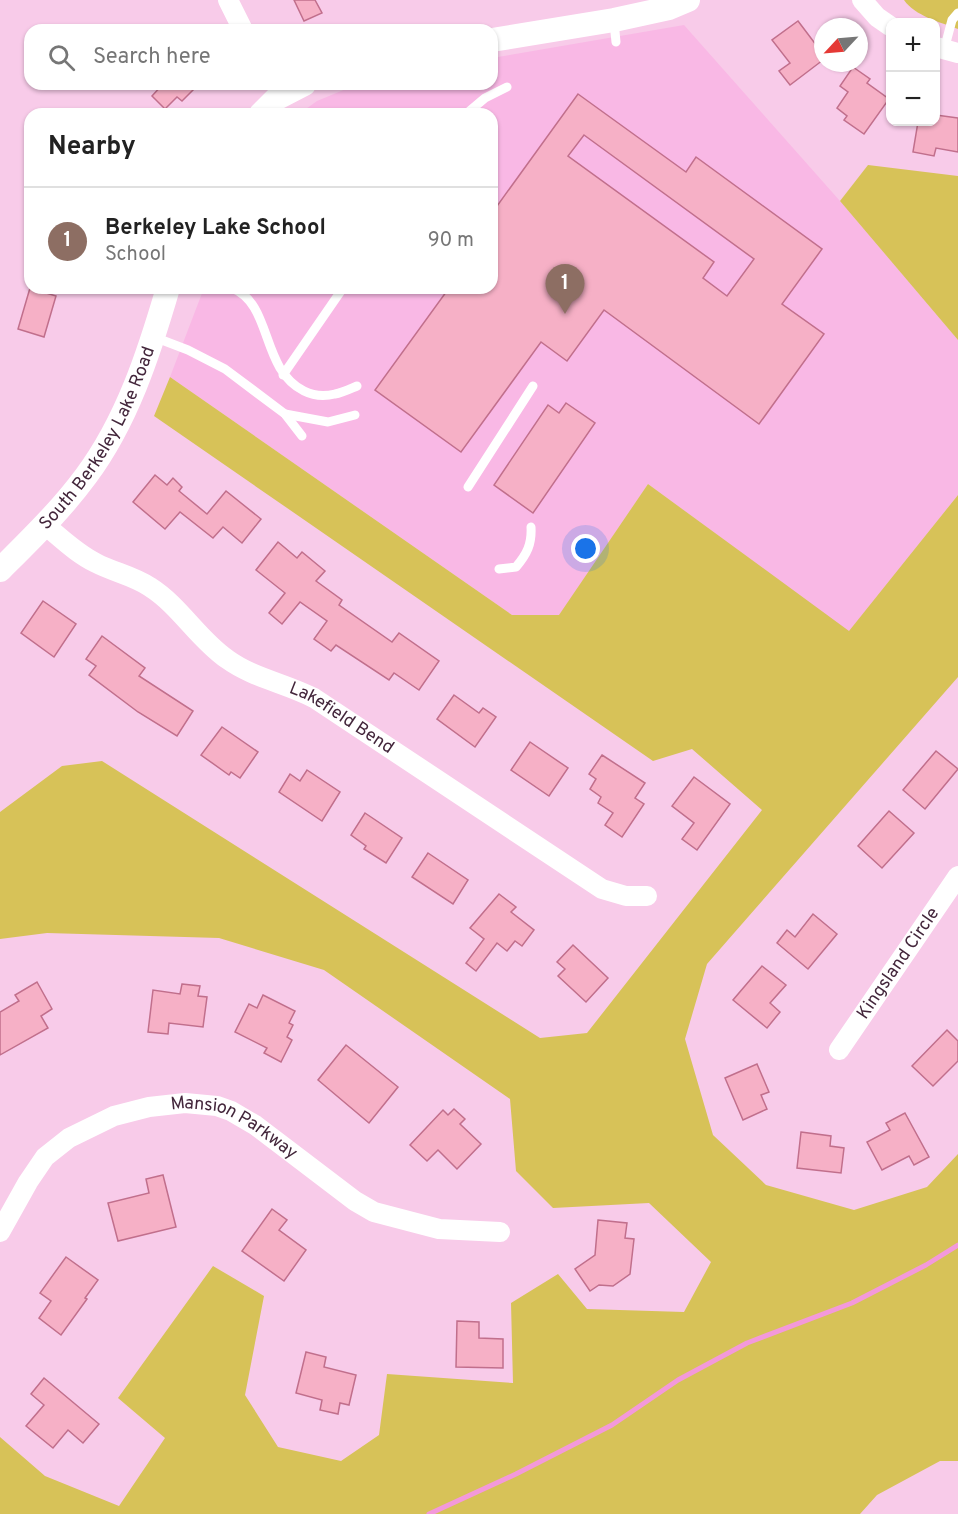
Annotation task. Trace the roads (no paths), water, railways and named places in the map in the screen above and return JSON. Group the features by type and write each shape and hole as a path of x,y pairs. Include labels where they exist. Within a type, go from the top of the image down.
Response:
{"street":[{"path":"228,0 240,24"},
{"path":"498,40 615,31 688,0"},
{"path":"862,0 877,17 886,23"},
{"path":"269,99 290,90"},
{"name":"South Berkeley Lake Road","path":"0,570 45,525 87,475 114,430 154,337 166,294"},
{"name":"Lakefield Bend","path":"45,525 86,558 148,586 162,596 224,658 238,667 314,698 602,889 626,896 647,896"},
{"name":"Kingsland Circle","path":"838,1050 958,876"},
{"name":"Mansion Parkway","path":"0,1232 45,1157 69,1138 114,1116 149,1107 185,1103 217,1106 231,1111 255,1125 355,1201 374,1212 439,1229 500,1232"}],"lane":[{"path":"946,50 952,20 958,13"},
{"path":"473,108 485,98 507,87"},
{"path":"240,294 251,303 283,375 294,386 315,396 335,394 357,386"},
{"path":"283,375 339,294"},
{"path":"154,337 188,350 225,369 285,414 302,436"},
{"path":"468,487 533,386"},
{"path":"285,414 328,422 355,415"},
{"path":"500,569 516,567 525,556 532,540 531,526"}],"waterway":[{"path":"429,1514 516,1474 612,1425 678,1380 747,1343 852,1303 926,1265 958,1245"}],"place":[{"name":"Berkeley Lake School","path":"565,314"}]}
